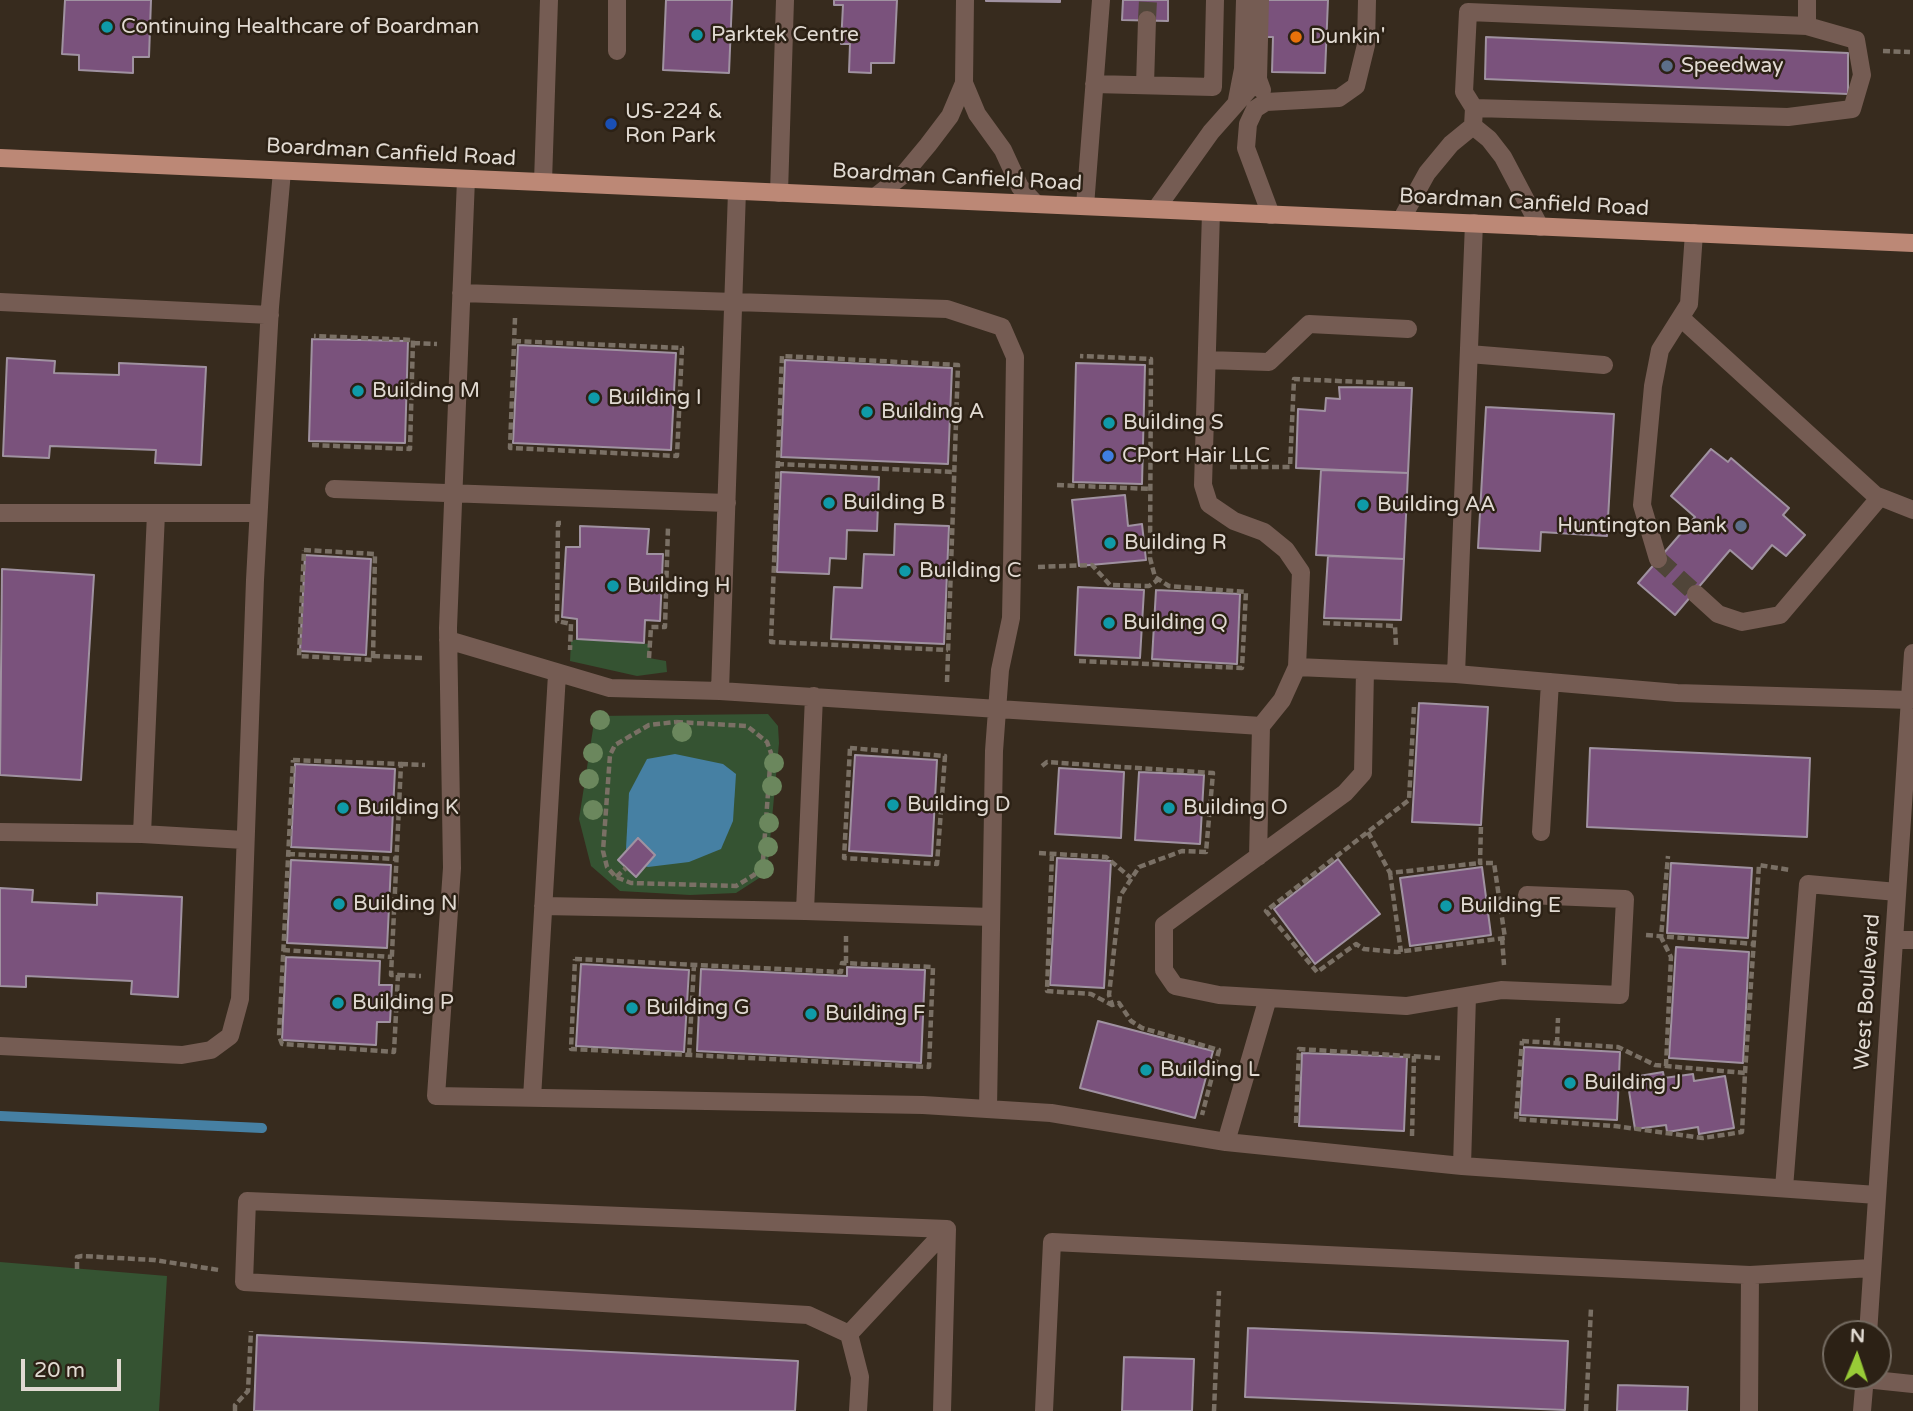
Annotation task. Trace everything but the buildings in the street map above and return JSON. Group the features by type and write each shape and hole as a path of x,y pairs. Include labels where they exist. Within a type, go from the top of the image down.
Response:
{"main road":[{"name":"Boardman Canfield Road","path":"0,158 1913,243"}],"street":[{"path":"543,183 548,0"},
{"path":"617,0 617,51"},
{"path":"779,193 785,0"},
{"path":"875,197 903,175 950,116 964,83 965,0"},
{"path":"1085,206 1101,0"},
{"path":"1213,87 1215,0"},
{"path":"1237,100 1243,69 1245,0"},
{"path":"1261,0 1258,79 1260,105 1248,124 1246,148 1271,215"},
{"path":"1094,83 1213,87 1237,100 1260,105 1339,98 1356,86 1366,45 1367,0"},
{"path":"1807,0 1807,26"},
{"path":"1401,220 1427,173 1474,117 1788,117 1852,109 1862,75 1856,40 1807,26 1529,8 1468,12 1464,92 1474,117 1503,157 1540,227"},
{"path":"1144,85 1147,20"},
{"path":"1156,209 1237,100 1258,79"},
{"path":"964,83 978,114 1003,150 1020,187 1035,204"},
{"path":"0,1046 182,1055 211,1051 230,1036 240,999 258,513 282,171"},
{"path":"466,179 448,640 452,868 436,1096 923,1105 1051,1113 1226,1142 1411,1161 1877,1195"},
{"path":"720,691 737,191"},
{"path":"1211,212 1203,485 1209,504 1228,517 1264,532 1286,550 1301,572 1297,667 1282,700 1261,726 1258,857"},
{"path":"1456,674 1475,223"},
{"path":"1658,559 1642,505 1653,386 1660,350 1689,304 1694,233"},
{"path":"461,293 947,309 1002,327 1015,357 1012,576 1011,618 1000,670 997,708 988,1110"},
{"path":"0,302 270,315"},
{"path":"1681,318 1836,461 1880,497 1913,510"},
{"path":"1207,360 1269,362 1309,324 1408,329"},
{"path":"1469,354 1604,365"},
{"path":"334,489 727,503"},
{"path":"1696,594 1718,614 1742,622 1780,615 1880,497"},
{"path":"0,513 258,513"},
{"path":"142,834 156,513"},
{"path":"448,640 610,688 814,696 1261,726"},
{"name":"West Boulevard","path":"1869,1320 1895,940 1902,904 1913,656"},
{"path":"1297,667 1456,674 1677,693 1910,700"},
{"path":"1365,670 1363,774 1345,793 1164,925 1164,970 1175,986 1219,995 1406,1006 1501,990 1620,995 1625,899 1527,895"},
{"path":"532,1098 556,674"},
{"path":"1541,832 1550,682"},
{"path":"805,911 814,696"},
{"path":"0,832 142,834 244,841"},
{"path":"1784,1188 1808,884 1902,904"},
{"path":"543,906 992,917"},
{"path":"1895,940 1913,940"},
{"path":"1462,1166 1468,996"},
{"path":"1226,1142 1268,998"},
{"path":"849,1334 808,1315 244,1282 247,1201 947,1229"},
{"path":"849,1334 947,1229"},
{"path":"942,1411 947,1229"},
{"path":"1044,1411 1052,1242 1750,1275 1872,1268"},
{"path":"1749,1411 1750,1275"},
{"path":"849,1334 860,1377 858,1411"},
{"path":"1892,1381 1913,1384"},
{"path":"1862,1411 1864,1390"}],"path":[{"path":"312,445 410,449 413,343 413,340 314,335"},
{"path":"514,341 682,348 677,456 510,449 514,341"},
{"path":"946,705 958,365 782,356 771,642 947,650"},
{"path":"1079,661 1242,668 1246,592 1169,586 1155,577 1150,558 1151,359 1080,356"},
{"path":"1228,517 1230,465 1290,467 1294,379 1406,384"},
{"path":"778,464 954,472"},
{"path":"1056,485 1151,489"},
{"path":"570,650 571,624 557,621 557,551 558,523 572,524"},
{"path":"649,658 651,626 665,626 670,527 656,527"},
{"path":"304,550 375,554 373,656 373,660 299,656 304,550"},
{"path":"1053,567 1092,565 1111,585 1149,586 1158,579"},
{"path":"950,574 1012,576"},
{"path":"1319,611 1319,623 1395,626 1397,672"},
{"path":"373,656 448,659"},
{"path":"1390,873 1494,863 1505,938 1401,952 1364,949 1356,944 1317,972 1266,911 1409,800 1414,707"},
{"path":"677,722 747,726 767,742 771,753 763,860 754,875 736,886 631,883 616,877 607,867 603,851 610,755 615,745 649,726 677,722"},
{"path":"850,748 945,756 937,864 844,858 850,748"},
{"path":"293,760 401,764 397,859 391,975 398,975 394,1052 282,1044 279,1036 293,760"},
{"path":"1480,863 1481,825"},
{"path":"1368,832 1390,873 1401,952"},
{"path":"1039,853 1106,857 1132,878"},
{"path":"288,854 397,859"},
{"path":"1052,854 1047,991 1091,994 1112,1006"},
{"path":"1666,1067 1671,957 1661,937 1668,856"},
{"path":"1745,1073 1655,1065 1618,1047 1522,1041 1516,1119 1615,1126 1703,1138 1742,1132 1759,865 1788,867 1808,884"},
{"path":"616,877 626,868"},
{"path":"1623,933 1754,944"},
{"path":"283,950 392,957"},
{"path":"575,959 694,964 841,972 842,963 933,967 929,1067 571,1049 575,959"},
{"path":"689,1055 694,964"},
{"path":"1295,1149 1299,1049 1466,1059"},
{"path":"1411,1161 1414,1056"},
{"path":"77,1269 77,1257 82,1256 154,1259 227,1271"},
{"path":"1214,1411 1219,1291"},
{"path":"1587,1411 1591,1308"},
{"path":"234,1411 235,1405 248,1391 251,1331"}],"green space":[{"path":"577,639 650,644 649,658 666,661 667,672 637,676 570,661 571,641"},
{"path":"768,714 778,726 779,743 767,873 736,893 690,895 620,891 591,866 579,819 595,716"},
{"path":"0,1262 167,1276 159,1411 0,1411"}],"water":[{"path":"675,754 723,764 736,774 733,821 721,849 689,862 648,867 634,863 626,849 629,793 647,759"}],"waterway":[{"path":"0,1116 262,1128"}],"tunnel":[{"path":"1147,20 1148,0"},
{"path":"1658,559 1696,594"}],"place":[{"name":"Continuing Healthcare of Boardman","path":"107,27"},
{"name":"Parktek Centre","path":"697,35"},
{"name":"Dunkin'","path":"1296,37"},
{"name":"Speedway","path":"1667,66"},
{"name":"US-224 & Ron Park","path":"611,124"},
{"name":"Building M","path":"358,391"},
{"name":"Building I","path":"594,398"},
{"name":"Building A","path":"867,412"},
{"name":"Building S","path":"1109,423"},
{"name":"CPort Hair LLC","path":"1108,456"},
{"name":"Building B","path":"829,503"},
{"name":"Building AA","path":"1363,505"},
{"name":"Huntington Bank","path":"1741,526"},
{"name":"Building R","path":"1110,543"},
{"name":"Building C","path":"905,571"},
{"name":"Building H","path":"613,586"},
{"name":"Building Q","path":"1109,623"},
{"name":"Building D","path":"893,805"},
{"name":"Building K","path":"343,808"},
{"name":"Building O","path":"1169,808"},
{"name":"Building N","path":"339,904"},
{"name":"Building E","path":"1446,906"},
{"name":"Building P","path":"338,1003"},
{"name":"Building G","path":"632,1008"},
{"name":"Building F","path":"811,1014"},
{"name":"Building L","path":"1146,1070"},
{"name":"Building J","path":"1570,1083"}]}
